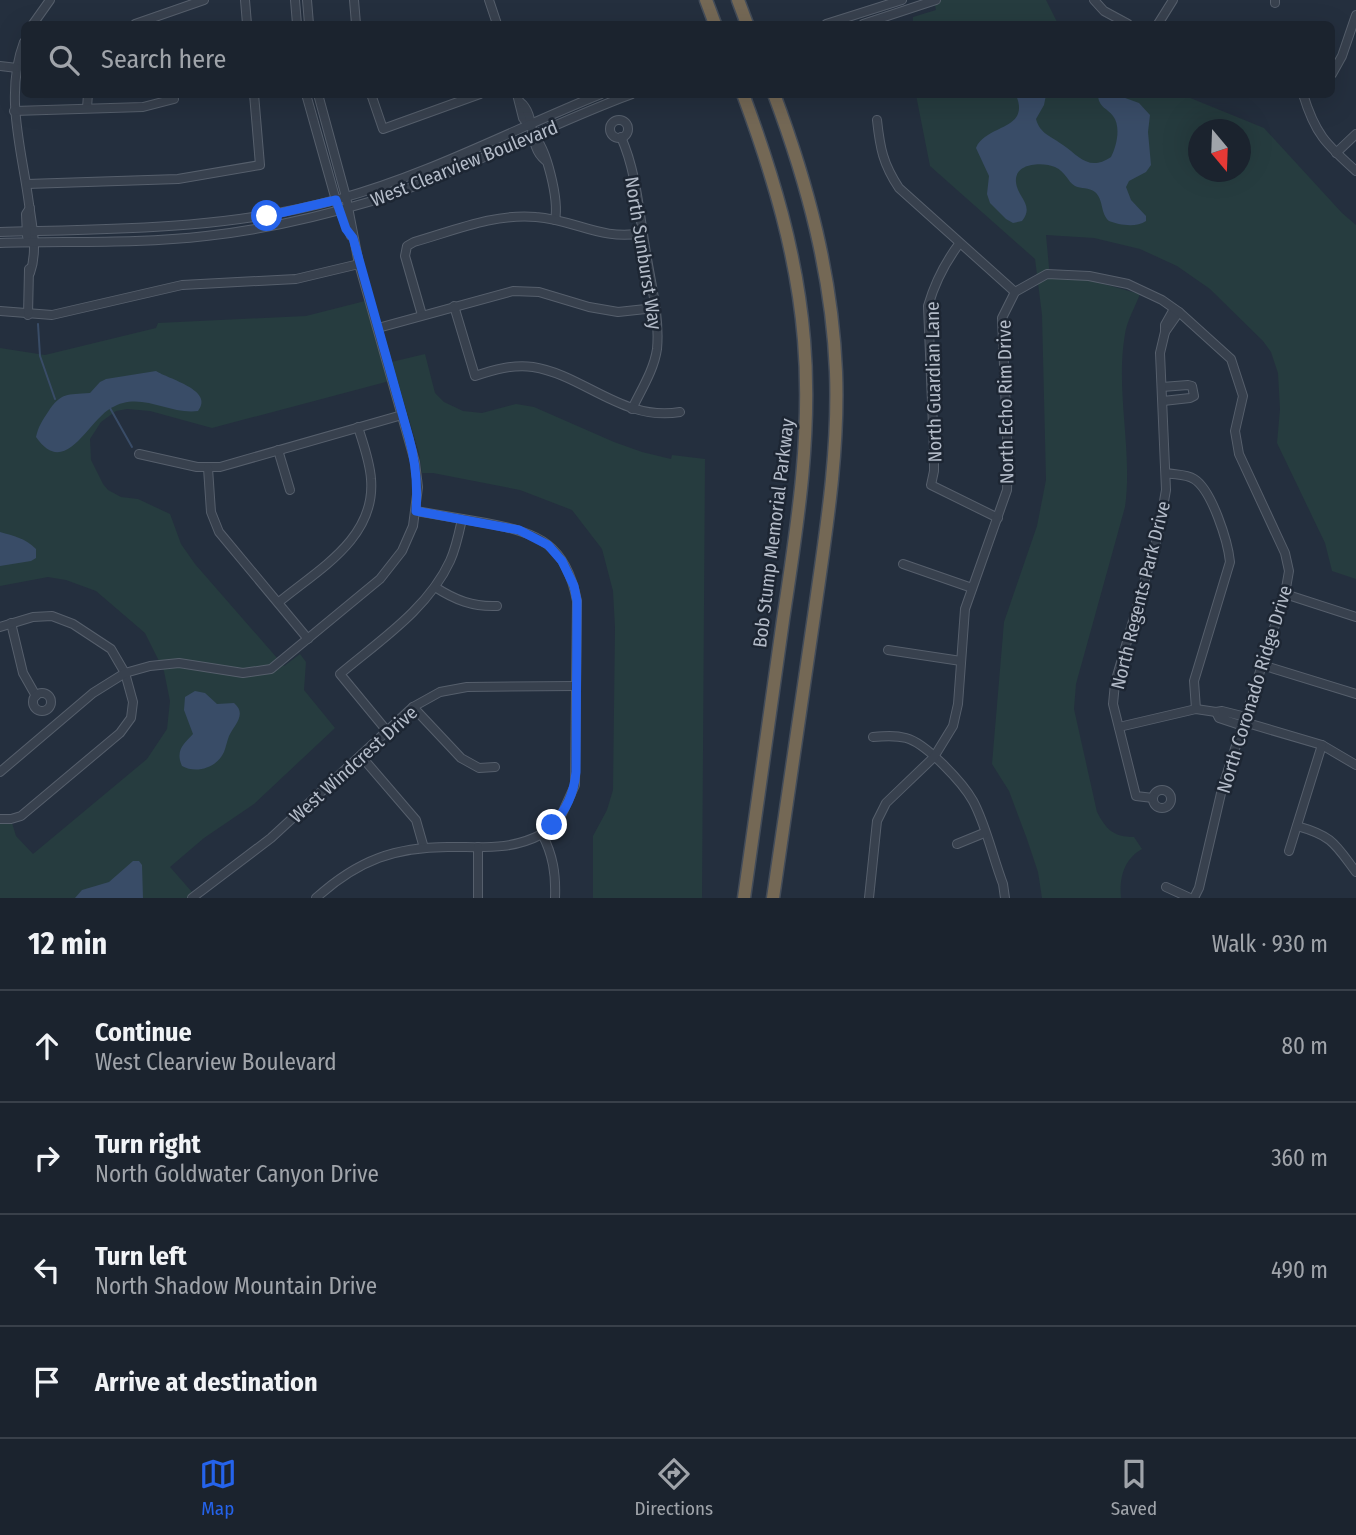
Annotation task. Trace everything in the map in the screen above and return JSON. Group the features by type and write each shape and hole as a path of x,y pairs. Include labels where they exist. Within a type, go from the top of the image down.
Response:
{"highway":[{"path":"706,0 714,21"},
{"path":"738,0 746,21"},
{"name":"Bob Stump Memorial Parkway","path":"744,98 767,158 790,246 801,311 806,387 805,450 799,513 744,898"},
{"path":"773,898 828,522 836,418 834,347 824,262 806,187 775,98"}],"street":[{"path":"35,21 50,0"},
{"path":"144,21 204,0"},
{"path":"245,0 247,21"},
{"path":"295,0 297,21"},
{"path":"307,0 309,21"},
{"path":"354,0 356,21"},
{"path":"489,0 496,21"},
{"path":"873,21 936,0"},
{"path":"1094,0 1104,11 1122,21"},
{"path":"1160,21 1172,0"},
{"path":"835,21 898,1 901,13"},
{"path":"1335,69 1342,57 1356,15"},
{"path":"21,53 17,68 14,111 30,208 26,214 30,231 28,315"},
{"path":"0,66 17,68"},
{"path":"87,108 88,98"},
{"path":"27,184 178,179 260,165 254,98"},
{"path":"0,772 93,693 125,673 150,666 179,663 235,672 256,673 271,669 380,579 408,539 416,511 418,487 415,462 353,238 344,209 336,200 307,98"},
{"path":"319,98 346,197 344,209"},
{"path":"372,98 383,129 469,98"},
{"path":"518,98 518,107 523,118 539,140 556,194 555,220"},
{"name":"West Clearview Boulevard","path":"0,232 123,229 204,224 267,216 336,200 402,178 592,98"},
{"name":"West Clearview Boulevard","path":"0,243 207,236 277,225 344,209 427,181 622,98"},
{"path":"1304,98 1312,123 1336,153 1356,171"},
{"path":"14,111 154,106 174,99"},
{"path":"877,120 880,151 899,188 1015,292"},
{"path":"1336,153 1356,134"},
{"name":"North Sunburst Way","path":"621,137 631,166 655,308 656,353 632,409"},
{"path":"422,315 405,256 407,246 414,242 521,216 555,220 614,236 643,233"},
{"name":"North Guardian Lane","path":"959,244 934,284 928,306 934,450 931,485 998,518"},
{"path":"0,311 52,315 182,285 307,278 359,264"},
{"name":"North Coronado Ridge Drive","path":"1015,292 1047,274 1065,274 1128,284 1176,310 1231,359 1243,396 1235,431 1239,454 1285,553 1289,570 1285,594 1222,789 1199,888 1192,898"},
{"path":"377,328 497,294 527,290 604,310 633,311 655,308"},
{"name":"North Echo Rim Drive","path":"869,898 877,821 886,803 934,757 953,726 958,704 965,609 1007,489 1002,318 1015,292"},
{"path":"454,306 475,376 500,369 534,367 632,409 652,413 680,412"},
{"name":"North Regents Park Drive","path":"1153,798 1136,796 1113,704 1115,683 1158,535 1166,490 1160,353 1165,325 1176,310"},
{"path":"1161,387 1188,385 1195,391 1194,396 1189,398 1163,401"},
{"path":"139,454 208,468 220,467 402,415"},
{"path":"279,602 348,544 361,529 368,513 372,484 358,427"},
{"path":"278,450 290,490"},
{"path":"208,468 211,512 219,532 308,639"},
{"path":"1166,473 1196,480 1228,545 1230,562 1194,681 1196,709"},
{"path":"316,898 335,880 373,859 390,853 424,848 512,846 542,834 561,816 575,785 577,601 574,586 562,561 548,545 529,533 416,511"},
{"path":"387,731 340,674 417,608 435,587 450,561 462,519"},
{"path":"904,564 972,588"},
{"path":"435,587 453,599 468,604 497,606"},
{"path":"1285,594 1356,617"},
{"path":"0,627 41,615 60,618 111,649 125,673 133,702 131,718 126,726 21,816 0,819"},
{"path":"10,623 23,673 36,696"},
{"path":"888,650 961,661"},
{"path":"1262,665 1356,694"},
{"name":"West Windcrest Drive","path":"192,898 271,838 387,731 428,698 453,688 576,687"},
{"path":"414,707 461,758 479,768 495,767"},
{"path":"1119,727 1196,709 1222,711 1244,722 1322,745 1356,765"},
{"path":"873,737 907,738 934,757 958,782 973,801 1003,884 1005,898"},
{"path":"1289,851 1322,745"},
{"path":"361,756 416,820 424,848"},
{"path":"1297,826 1320,832 1332,841 1356,872"},
{"path":"957,844 984,833"},
{"path":"542,834 553,859 555,898"},
{"path":"478,847 478,898"},
{"path":"1166,887 1192,898"}],"green space":[{"path":"934,0 1046,0 1056,21 913,21 913,17 936,10"},
{"path":"917,98 1190,98 1242,119 1188,119 1188,182 1251,182 1251,123 1264,128 1356,225 1356,579 1332,571 1325,543 1277,443 1280,409 1278,373 1271,352 1263,341 1210,289 1177,266 1140,249 1094,238 1046,235 1050,278 1089,280 1140,294 1126,329 1122,355 1127,464 1125,507 1076,684 1074,709 1097,812 1111,831 1134,837 1142,849 1131,858 1124,870 1121,898 1042,898 1038,872 1027,839 1009,791 992,764 1004,622 1037,526 1046,480 1042,315 1035,259 930,166"},
{"path":"365,301 383,364 425,354 435,393 444,402 463,411 482,413 516,404 534,407 642,452 671,459 672,455 705,459 702,898 593,898 593,836 607,810 613,790 615,627 613,591 602,549 572,510 520,490 422,473 419,453 397,379 212,428 150,411 127,409 116,411 101,422 90,439 91,460 103,484 121,497 138,499 170,514 181,544 195,564 284,666 300,654 306,662 304,690 335,728 254,804 204,838 170,867 192,892 187,898 0,898 0,823 12,823 16,836 33,854 147,759 167,729 170,701 164,671 145,633 96,591 66,580 48,577 0,586 0,348 45,355 156,328 158,323 306,316"}],"water":[{"path":"1017,98 1045,98 1036,119 1040,128 1079,158 1090,163 1103,161 1111,157 1117,130 1111,113 1098,98 1125,98 1139,103 1150,115 1148,132 1151,165 1146,172 1129,181 1126,187 1131,200 1146,216 1146,221 1122,225 1109,221 1095,192 1075,186 1059,169 1044,164 1025,167 1017,175 1017,187 1026,206 1026,215 1022,221 1013,223 1006,219 990,203 987,194 989,176 976,148 981,140 1013,121 1019,107"},
{"path":"156,371 195,391 202,404 198,411 176,410 133,401 111,408 66,450 57,452 47,448 36,437 44,418 61,398 90,393 106,379"},
{"path":"0,532 28,542 36,549 36,558 0,566"},
{"path":"195,691 205,693 217,704 234,703 240,711 221,758 211,766 200,769 182,766 180,760 182,748 193,734 184,710 185,697"},
{"path":"133,861 139,861 142,865 143,898 75,898 82,890 109,882"}],"waterway":[{"path":"38,324 40,356 55,399"},
{"path":"110,408 132,447"}],"route":[{"path":"267,216 336,200 346,229 353,238 409,438 418,487 416,511 529,533 548,545 569,573 577,601 576,772 571,796 561,816 552,825"}]}
